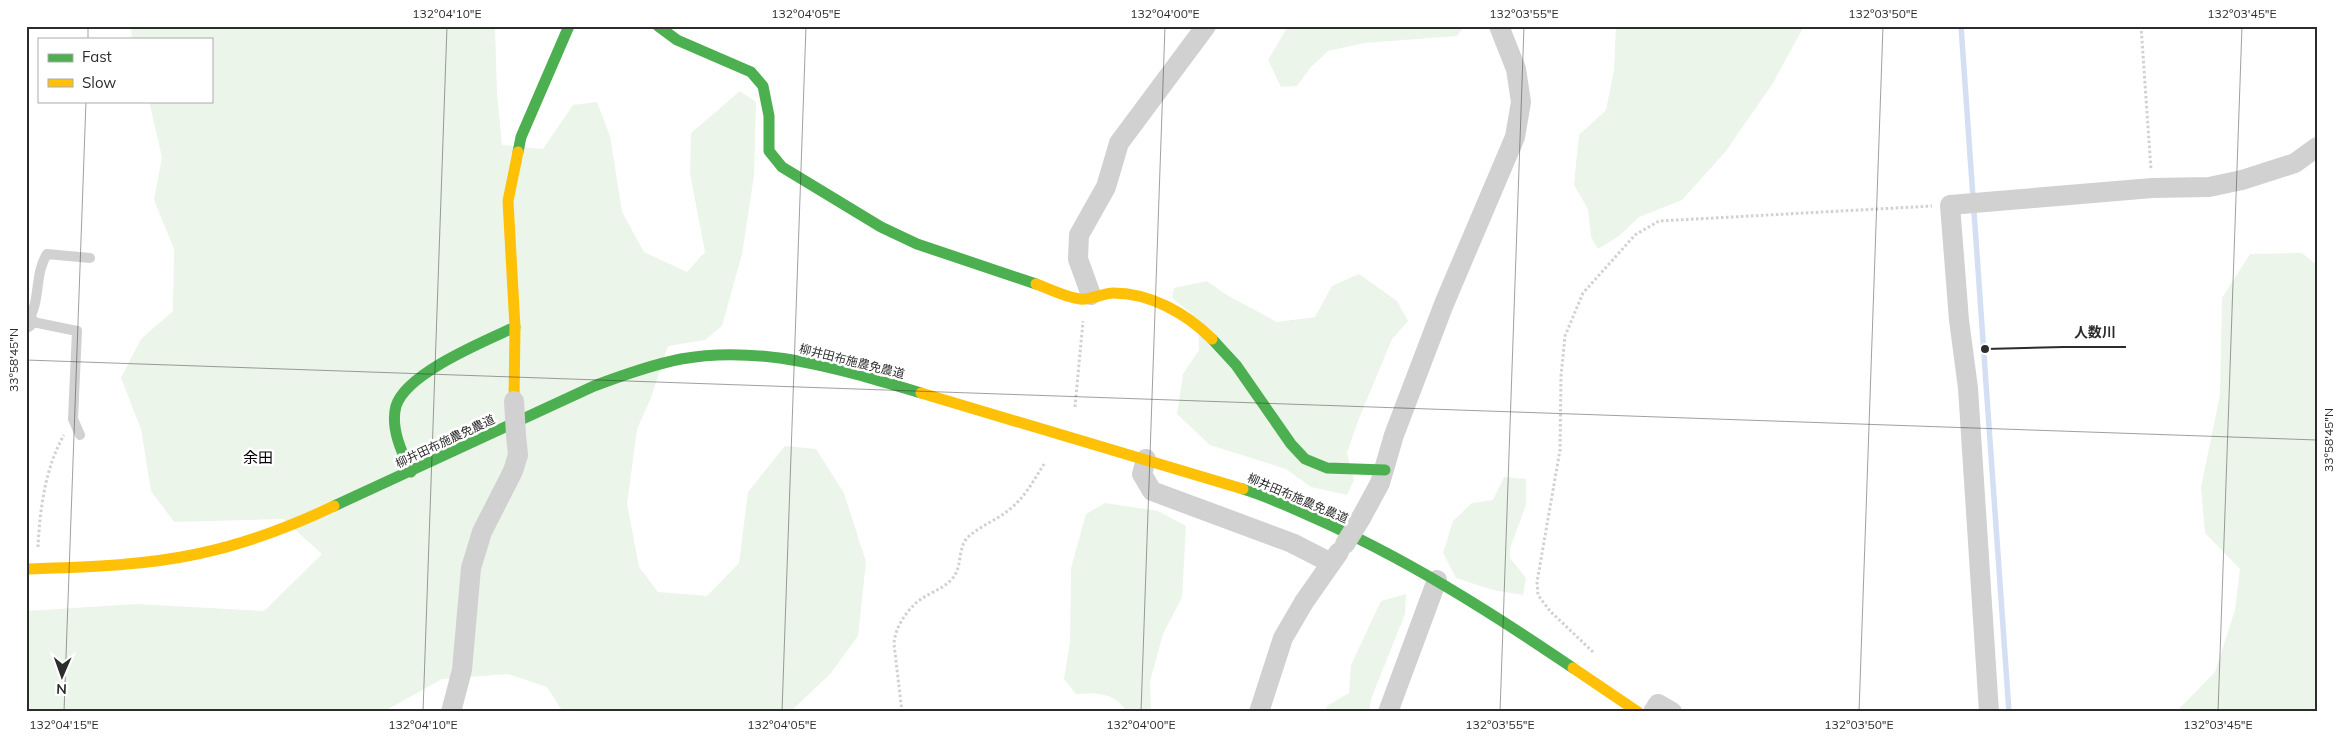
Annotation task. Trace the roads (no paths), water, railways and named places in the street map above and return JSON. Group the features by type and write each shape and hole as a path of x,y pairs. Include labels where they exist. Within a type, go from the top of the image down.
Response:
{"street":[{"path":"451,712 462,670 471,568 482,532 513,471 518,455 514,401 515,327 508,201 514,165 521,137 569,26"},
{"path":"658,26 676,40 751,72 763,86 769,116 768,151 782,166 881,227 917,244 1086,298 1131,294 1161,302 1189,317 1214,337 1294,448 1309,463 1324,467 1385,470"},
{"path":"1086,298 1078,259 1079,235 1106,187 1119,143 1206,26"},
{"path":"1259,712 1283,638 1304,602 1361,518 1385,470 1394,435 1444,304 1515,137 1521,102 1516,69 1499,26"},
{"path":"1989,712 1968,388 1958,320 1950,205 2152,188 2209,187 2242,180 2295,163 2317,147"},
{"path":"411,472 398,445 395,428 397,404 411,383 440,365 515,327"},
{"name":"柳井田布施農免農道","path":"32,569 123,565 183,557 235,546 287,528 594,386 637,370 683,359 733,355 769,356 849,372 1259,494 1335,527 1437,580 1498,617 1638,712"},
{"path":"1146,459 1142,474 1152,491 1292,543 1331,563"},
{"path":"1388,712 1437,580"},
{"path":"1653,712 1658,704 1672,712"}],"lane":[{"path":"78,431 73,419 78,332 27,322 34,313 42,263 47,254 90,258"}],"waterway":[{"path":"1961,26 2009,712"}],"place":[{"name":"人数川","path":"1985,349"}],"district":[{"name":"余田","path":"258,457"}]}
